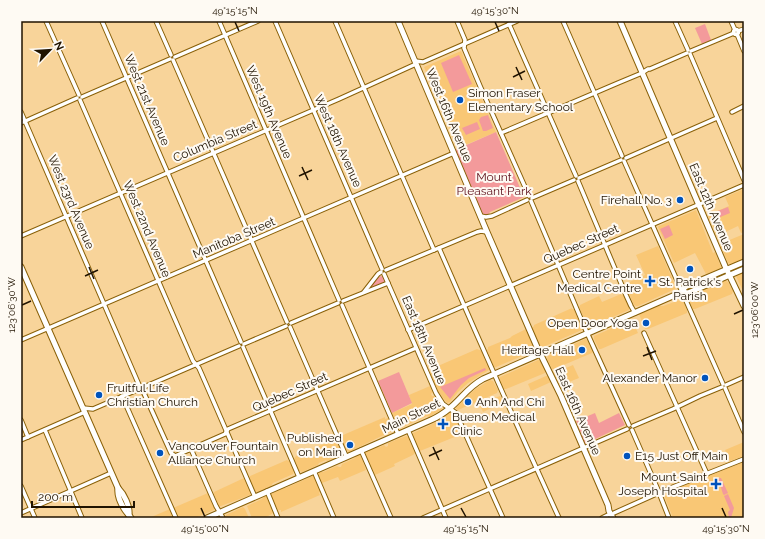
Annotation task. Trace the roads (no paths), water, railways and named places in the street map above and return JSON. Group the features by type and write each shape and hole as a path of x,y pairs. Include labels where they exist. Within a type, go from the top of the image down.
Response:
{"main road":[{"name":"West 16th Avenue","path":"398,21 418,64 480,216"},
{"name":"East 12th Avenue","path":"620,21 744,306"},
{"name":"East 16th Avenue","path":"480,216 540,354 561,396 608,505 609,511 613,516"},
{"name":"Main Street","path":"682,292 685,287 744,262"},
{"path":"21,267 118,488 117,493 126,512 130,516"},
{"name":"Main Street","path":"207,518 436,418 450,408 466,390 483,379 682,292 688,293 744,269"}],"street":[{"name":"West 22nd Avenue","path":"46,21 193,361 199,369 206,384 255,497"},
{"name":"West 21st Avenue","path":"102,21 299,477"},
{"path":"156,21 346,456"},
{"name":"West 19th Avenue","path":"219,21 398,434"},
{"path":"23,122 258,21"},
{"name":"West 18th Avenue","path":"275,21 383,271"},
{"path":"336,21 434,250"},
{"path":"457,21 465,40 464,48 669,518"},
{"name":"Columbia Street","path":"21,236 213,152 365,88 516,21"},
{"path":"564,21 623,159 744,432"},
{"path":"675,21 744,180"},
{"path":"731,21 744,51"},
{"path":"509,24 635,313"},
{"path":"501,133 548,114 642,73 645,70 665,63 744,28"},
{"path":"732,112 744,106"},
{"name":"West 23rd Avenue","path":"21,112 23,122 104,305 171,454 173,455"},
{"path":"480,216 492,216 717,118"},
{"name":"Manitoba Street","path":"21,340 454,154"},
{"path":"699,204 744,185"},
{"name":"Quebec Street","path":"408,330 699,204"},
{"path":"364,292 378,274 383,271 477,232 487,232"},
{"path":"439,248 559,518"},
{"name":"East 18th Avenue","path":"383,271 436,393 443,404 456,413 503,518"},
{"path":"21,440 340,302 388,283"},
{"path":"644,333 706,474"},
{"name":"Quebec Street","path":"173,455 175,456 191,449 225,434 228,429 416,348"},
{"path":"423,518 744,377"},
{"path":"122,396 176,518"},
{"path":"85,412 93,408"},
{"path":"21,420 28,437"},
{"path":"45,430 82,518"},
{"path":"408,430 446,518"},
{"path":"191,449 223,518"},
{"path":"360,450 390,518"},
{"path":"602,518 613,516 659,493 744,459"},
{"path":"314,471 334,518"},
{"path":"21,513 111,473"},
{"path":"21,486 35,518"},
{"path":"267,491 278,518"}],"place":[{"name":"Simon Fraser Elementary School","path":"460,100"},
{"name":"Firehall No. 3","path":"680,200"},
{"name":"St. Patrick's Parish","path":"690,269"},
{"name":"Centre Point Medical Centre","path":"650,281"},
{"name":"Open Door Yoga","path":"646,323"},
{"name":"Heritage Hall","path":"582,350"},
{"name":"Alexander Manor","path":"705,378"},
{"name":"Fruitful Life Christian Church","path":"99,395"},
{"name":"Anh And Chi","path":"468,402"},
{"name":"Bueno Medical Clinic","path":"443,424"},
{"name":"Published on Main","path":"350,445"},
{"name":"Vancouver Fountain Alliance Church","path":"160,453"},
{"name":"E15 Just Off Main","path":"627,456"},
{"name":"Mount Saint Joseph Hospital","path":"716,484"}],"park label":[{"name":"Mount Pleasant Park","path":"494,184"}]}
